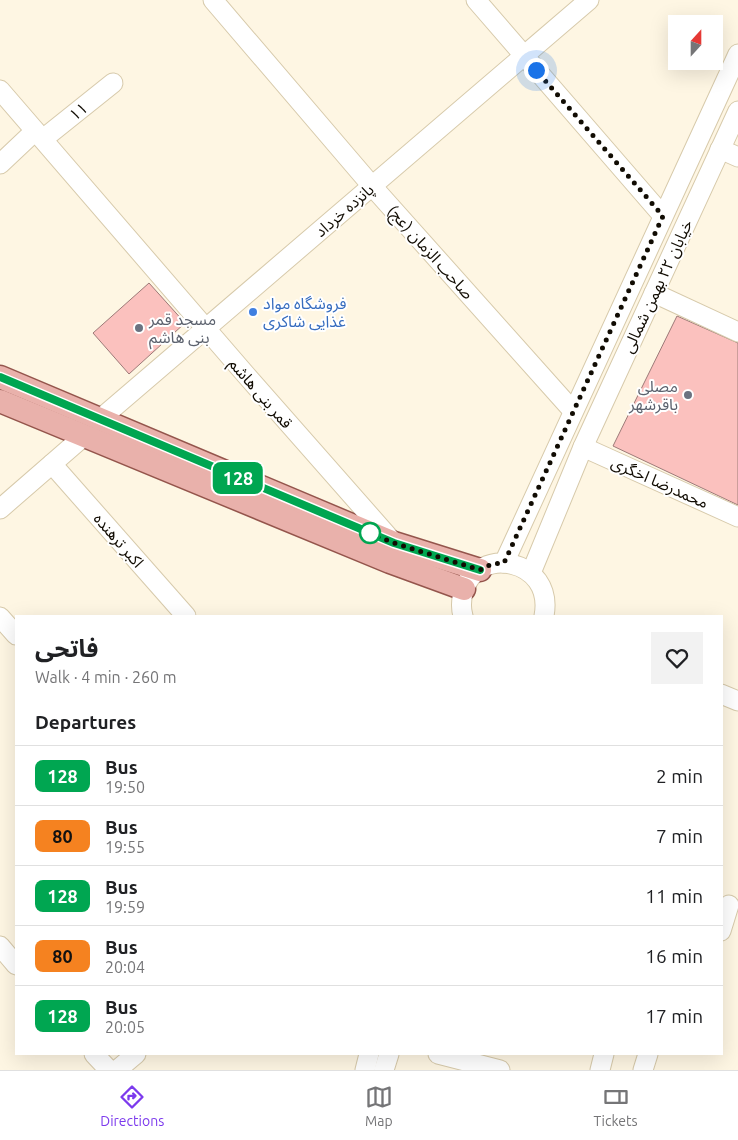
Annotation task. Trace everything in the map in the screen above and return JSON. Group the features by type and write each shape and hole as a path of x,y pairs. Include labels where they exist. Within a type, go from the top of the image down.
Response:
{"main road":[{"path":"0,377 91,428"},
{"path":"0,400 91,428 392,552 464,589"},
{"path":"392,552 480,570"}],"street":[{"name":"صاحب الزمان (عج)","path":"212,0 372,186 573,411"},
{"path":"476,0 663,216"},
{"name":"پانزده خرداد","path":"0,509 205,329 589,0"},
{"name":"خیابان ۲۲ بهمن شمالی","path":"504,563 738,54"},
{"name":"۱۱","path":"0,164 114,83"},
{"name":"قمر بنی هاشم","path":"0,90 332,474 392,552"},
{"name":"خیابان ۲۲ بهمن شمالی","path":"531,573 583,447 738,111"},
{"path":"720,149 738,158"},
{"path":"654,293 738,332"},
{"name":"محمدرضا اخگری","path":"583,447 738,517"},
{"name":"اکبر ترهنده","path":"52,464 185,615"},
{"path":"463,615 461,600 470,578 492,564 504,563 518,566 531,573 539,582 546,606 544,615"},
{"path":"0,617 15,634"},
{"path":"723,695 738,701"},
{"path":"723,925 730,905"},
{"path":"0,946 15,963"},
{"path":"95,1055 109,1070"},
{"path":"117,1070 135,1055"},
{"path":"365,1070 369,1055"},
{"path":"384,1070 389,1055"},
{"path":"441,1055 474,1067 500,1070"},
{"path":"600,1070 604,1055"},
{"path":"643,1070 648,1055"}],"building":[{"name":"مسجد قمر بنی هاشم","path":"149,283 185,323 129,374 93,333"},
{"name":"مصلی باقرشهر","path":"677,316 738,343 738,505 613,446"}],"bus line":[{"name":"128","path":"0,377 394,543 480,570"}],"place":[{"name":"فروشگاه مواد غذایی شاکری","path":"253,312"},
{"name":"مسجد قمر بنی هاشم","path":"139,328"},
{"name":"مصلی باقرشهر","path":"688,395"}],"route":[{"path":"370,533 394,543 480,570 492,564 504,563 663,216 536,70"}]}
